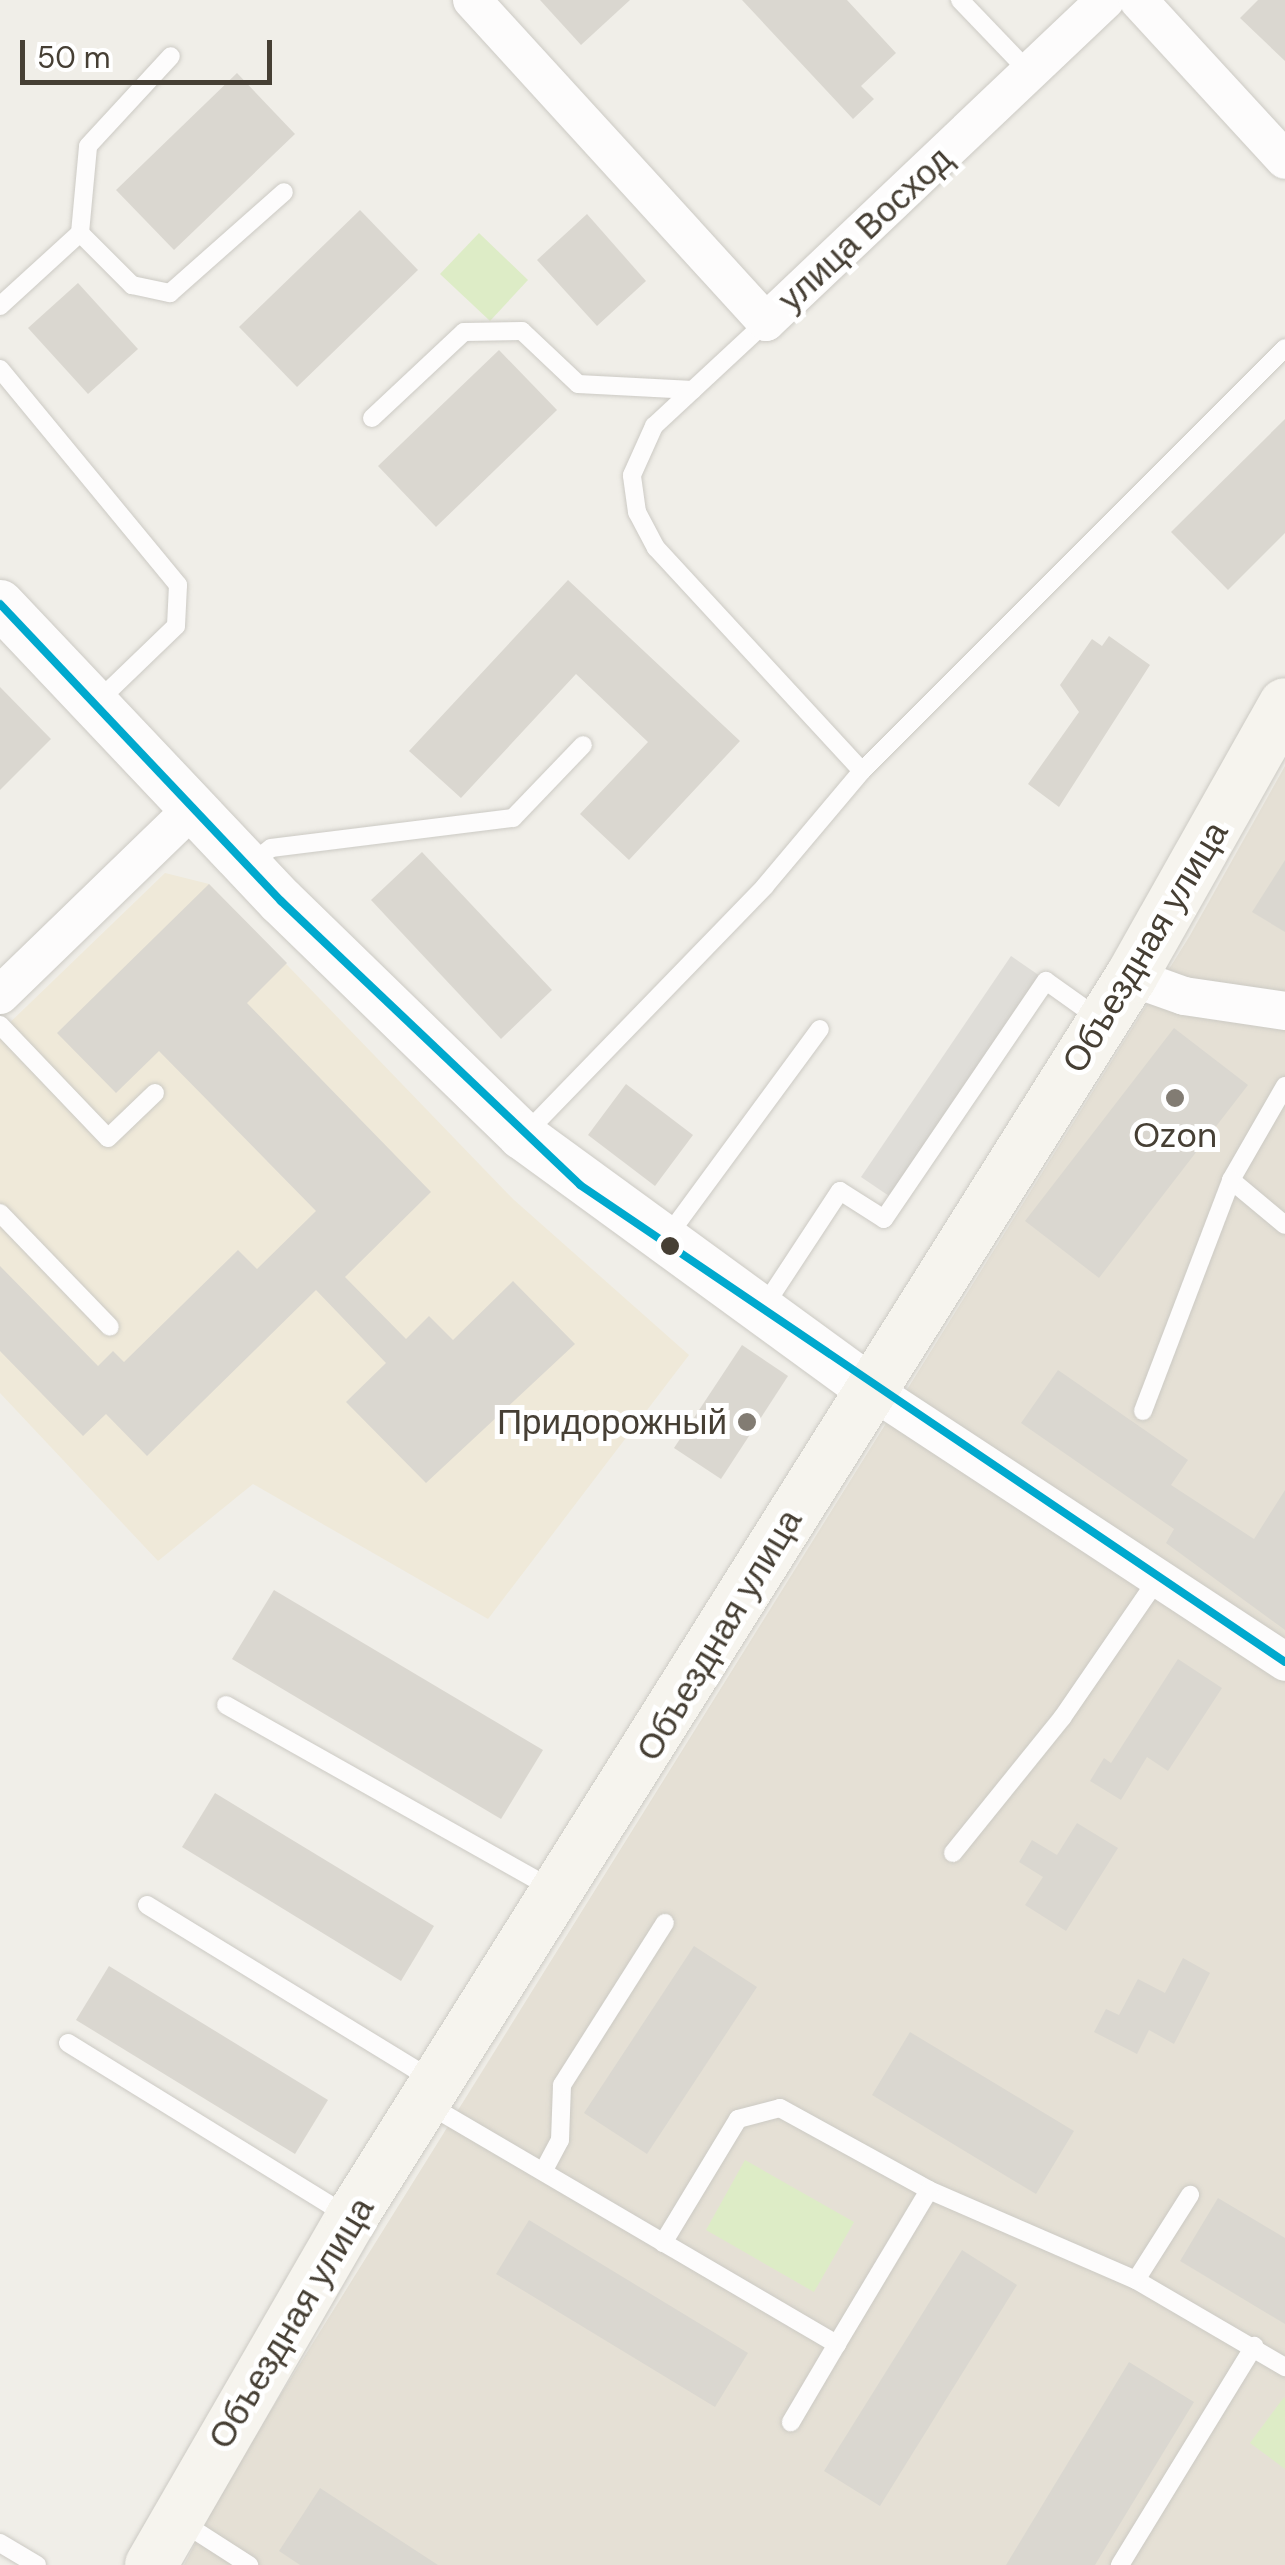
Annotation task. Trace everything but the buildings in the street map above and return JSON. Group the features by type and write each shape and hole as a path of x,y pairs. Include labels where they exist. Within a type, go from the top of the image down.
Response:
{"main road":[{"name":"Объездная улица","path":"151,2565 351,2218 560,1893 870,1389 1103,1021 1285,704"}],"street":[{"name":"улица Восход","path":"472,0 766,322 1105,0"},
{"path":"1138,0 1285,160"},
{"path":"0,604 248,866 522,1136 870,1389 1285,1662"},
{"path":"0,995 193,808"},
{"path":"1130,977 1184,996 1285,1012"}],"lane":[{"path":"960,0 1031,73"},
{"path":"0,306 80,232 88,146 171,56"},
{"path":"80,232 132,285 170,293 284,192"},
{"path":"766,322 693,390 639,449 636,512 656,548 862,771"},
{"path":"372,418 464,332 522,331 578,384 693,390"},
{"path":"522,1136 862,771 1285,348"},
{"path":"0,368 178,585 176,626 95,704"},
{"path":"248,866 271,848 513,818 583,746"},
{"path":"762,1308 840,1191 884,1220 1046,981 1103,1021"},
{"path":"0,1025 108,1138 155,1093"},
{"path":"664,1242 820,1028"},
{"path":"1143,1412 1232,1180 1285,1086"},
{"path":"1232,1180 1285,1224"},
{"path":"0,1213 110,1327"},
{"path":"954,1853 1159,1576"},
{"path":"226,1705 560,1893"},
{"path":"147,1906 544,2170 837,2344"},
{"path":"544,2170 560,2140 562,2085 665,1923"},
{"path":"68,2043 351,2218"},
{"path":"662,2243 738,2119 760,2107 780,2108 928,2190 1136,2280 1285,2367"},
{"path":"791,2422 928,2190"},
{"path":"1136,2280 1190,2195"},
{"path":"1120,2565 1254,2346"},
{"path":"176,2519 249,2565"},
{"path":"0,2544 37,2565"}],"shaded area":[{"path":"1285,766 1285,2565 184,2565 230,2476 1189,937"},
{"path":"165,873 209,884 513,1199 689,1355 488,1619 253,1484 158,1561 0,1393 0,1032"},
{"path":"1011,956 1043,978 892,1198 861,1177"}],"green space":[{"path":"479,233 528,280 490,321 440,274"},
{"path":"745,2160 854,2222 814,2292 706,2230"},
{"path":"1285,2398 1285,2469 1250,2443"}],"transit line":[{"path":"0,604 281,901 580,1185 1285,1662"}],"place":[{"name":"Ozon","path":"1175,1098"},
{"name":"Придорожный","path":"747,1422"}]}
